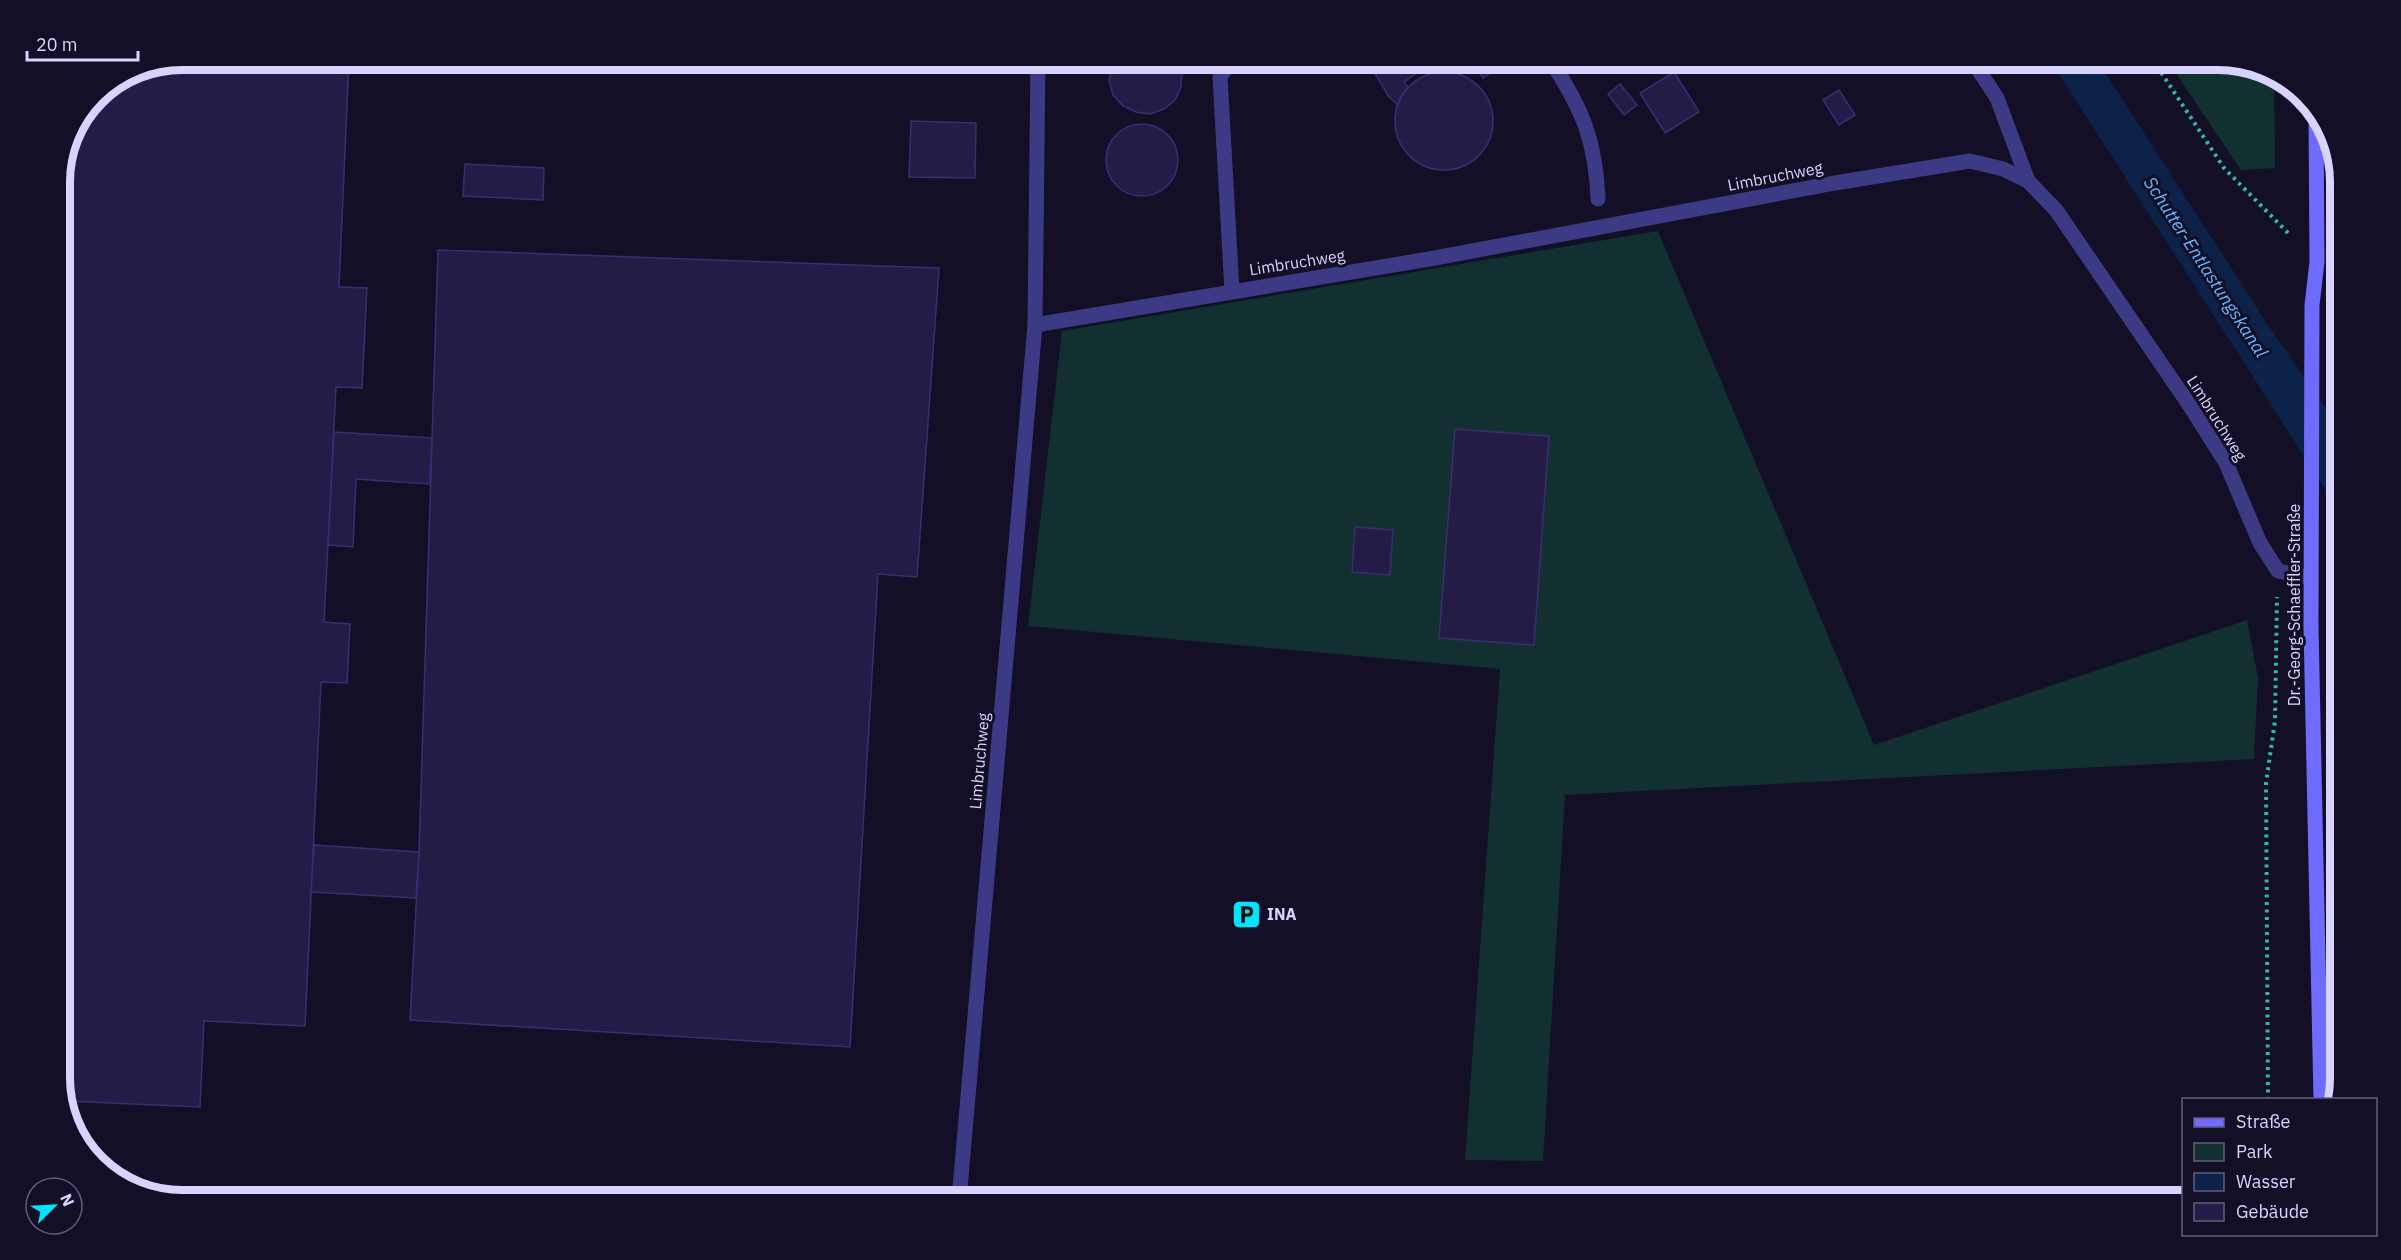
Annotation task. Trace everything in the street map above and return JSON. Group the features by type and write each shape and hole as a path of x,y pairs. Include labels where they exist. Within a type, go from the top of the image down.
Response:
{"main road":[{"name":"Dr.-Georg-Schaeffler-Straße","path":"2316,128 2317,262 2312,305 2311,578 2321,1098"}],"street":[{"path":"1224,70 1220,77 1232,291"},
{"path":"1556,70 1579,110 1594,147 1598,199"},
{"path":"1979,70 1997,98 2028,181"},
{"name":"Limbruchweg","path":"960,1190 1035,325 1038,71"},
{"name":"Limbruchweg","path":"1035,325 1435,258 1835,183 1970,161 2003,169 2028,181 2056,210 2190,406 2226,463 2260,543 2278,571"},
{"path":"2278,571 2311,578"}],"path":[{"path":"2160,70 2224,168 2317,262"},
{"path":"2268,1098 2266,783 2275,721 2278,571"}],"green space":[{"path":"2174,70 2233,71 2248,74 2274,85 2275,168 2241,170"},
{"path":"1658,231 1874,745 2247,620 2258,678 2254,759 1565,795 1543,1161 1465,1160 1500,669 1028,626 1062,331"}],"water":[{"name":"Schutter-Entlastungskanal","path":"2056,70 2103,70 2268,325 2330,414 2330,497"}],"building":[{"path":"1373,70 1421,70 1404,82 1408,88 1400,98 1398,105 1389,97"},
{"path":"1478,70 1494,70 1483,78"},
{"path":"175,71 349,71 339,287 367,288 362,388 336,387 324,622 350,624 347,683 321,682 305,1026 204,1021 200,1107 73,1101 71,1085 71,168 74,153 89,120 103,103 120,89 146,76"},
{"path":"1111,71 1181,71 1182,73 1181,87 1175,100 1164,109 1150,114 1136,112 1123,106 1113,95 1109,81"},
{"path":"1444,72 1463,76 1479,86 1489,102 1493,121 1489,140 1479,156 1463,166 1444,170 1425,166 1409,156 1399,140 1395,121 1399,102 1409,86 1425,76"},
{"path":"1674,72 1699,112 1665,133 1640,93"},
{"path":"1620,84 1637,105 1624,115 1608,94"},
{"path":"1839,90 1855,115 1839,125 1823,100"},
{"path":"911,121 976,123 975,178 909,177"},
{"path":"1149,124 1168,134 1176,146 1178,160 1176,174 1168,186 1156,194 1135,196 1116,186 1108,174 1106,153 1116,134 1128,126"},
{"path":"465,164 544,168 543,200 463,196"},
{"path":"438,250 939,268 917,577 878,574 850,1047 410,1020 419,852"},
{"path":"1455,429 1549,436 1534,645 1439,638"},
{"path":"334,432 432,438 430,484 356,479 353,547 328,545"},
{"path":"1355,527 1393,530 1390,575 1352,572"},
{"path":"314,845 419,852 416,898 311,892"}],"place":[{"name":"INA","path":"1246,914"}]}
